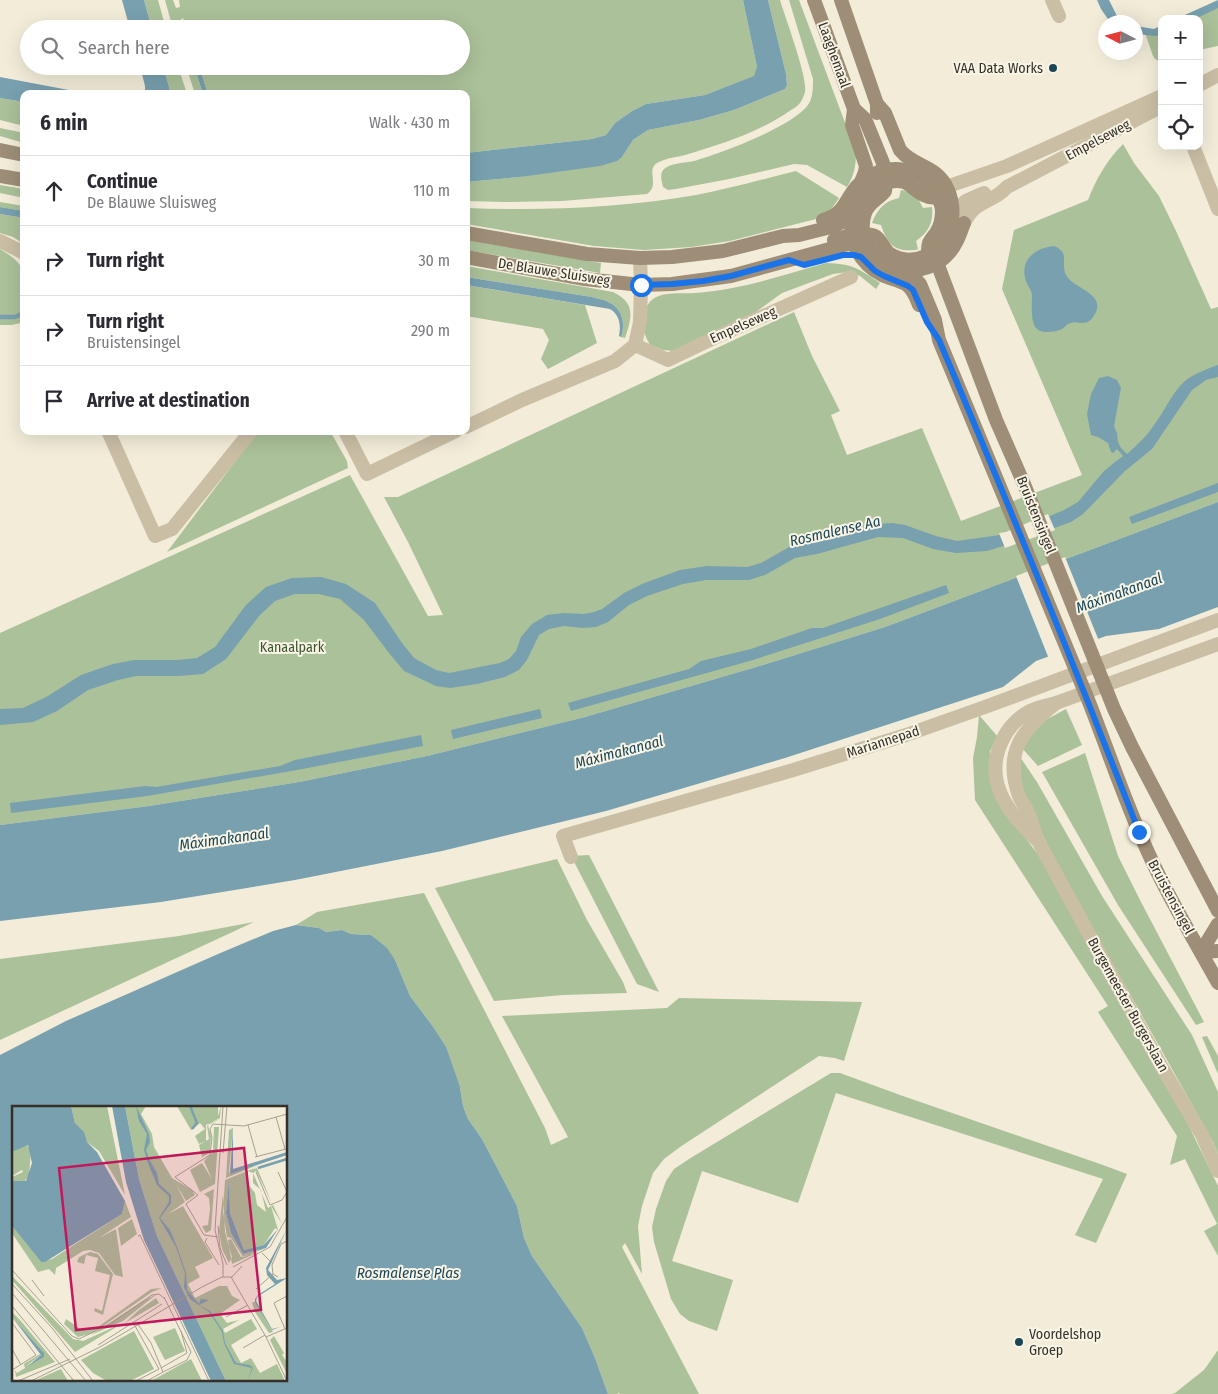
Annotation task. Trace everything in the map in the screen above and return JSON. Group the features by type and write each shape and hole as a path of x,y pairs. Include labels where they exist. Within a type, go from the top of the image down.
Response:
{"main road":[{"name":"Laaghemaal","path":"814,0 854,109 852,126 866,166 867,184"},
{"name":"Laaghemaal","path":"840,0 877,104 885,114 900,150 907,157 911,166"},
{"name":"Laaghemaal","path":"854,109 865,119 883,175"},
{"path":"0,150 20,154"},
{"path":"937,258 947,236 953,213 930,168 911,166 897,169 867,184 853,214 851,223 860,244 886,265 909,272 917,271 937,258 959,237 964,223"},
{"path":"883,175 906,183 925,196 941,189"},
{"path":"860,244 865,214 872,202 885,191 883,175"},
{"path":"0,176 20,179"},
{"name":"De Blauwe Sluisweg","path":"783,236 797,227 832,218 843,208 856,188 867,184"},
{"path":"937,258 928,244 940,226 942,210 941,189"},
{"name":"De Blauwe Sluisweg","path":"470,234 587,254 640,258 672,257 724,251 783,236 799,235 835,226 853,214"},
{"path":"860,244 876,236 886,250 897,257 911,260 937,258"},
{"name":"De Blauwe Sluisweg","path":"789,260 804,265 843,255 854,255 860,244"},
{"name":"De Blauwe Sluisweg","path":"470,258 585,279 641,285 672,284 731,276 789,260 799,250 860,244"},
{"name":"Bruistensingel","path":"860,244 875,271 913,290 927,322 939,340 1004,492 1152,863 1218,983"},
{"name":"Bruistensingel","path":"937,258 948,263 968,321 963,333"},
{"name":"Bruistensingel","path":"937,258 954,326 963,333 996,420 1024,484 1114,709 1136,756 1218,911"},
{"name":"Bruistensingel","path":"909,272 920,284 935,320 939,340"},
{"name":"Bruistensingel","path":"1201,952 1218,924"},
{"path":"1201,952 1218,951"}],"street":[{"path":"1052,0 1059,16"},
{"path":"1203,79 1218,73"},
{"path":"1203,82 1218,73"},
{"name":"Empelseweg","path":"941,189 998,177 1007,166 1035,152 1158,98"},
{"name":"Empelseweg","path":"964,223 972,209 996,196 1007,187 1158,108"},
{"path":"1195,150 1218,209"},
{"name":"Empelseweg","path":"941,189 947,178 992,162 1007,166"},
{"name":"Empelseweg","path":"953,213 966,201 976,196 1007,187"},
{"path":"0,241 20,251"},
{"path":"470,424 615,361 635,344 640,322 640,258"},
{"name":"Empelseweg","path":"635,344 668,360 851,277"},
{"path":"110,435 155,536 172,529 248,435"},
{"path":"346,435 367,474 448,435"},
{"name":"Mariannepad","path":"571,857 563,836 790,771 906,735 985,708 1218,620"},
{"name":"Burgemeester Burgerslaan","path":"1218,644 1031,711 1018,720 1004,736 996,756 997,786 1006,805 1021,826 1036,839 1156,1056 1202,1134 1218,1171"}],"green space":[{"path":"144,0 158,0 164,20 150,20"},
{"path":"165,0 173,0 176,8 180,7 179,0 743,0 757,67 755,76 705,95 646,104 615,123 606,135 592,139 470,153 470,90 207,90 202,75 470,75 470,20 184,20 183,18 180,20 171,20"},
{"path":"768,0 780,0 800,61 805,92 801,102 796,107 767,125 740,137 659,162 653,169 653,186 647,194 562,201 470,201 470,182 520,177 622,157 633,140 648,130 699,120 734,110 785,89 787,85"},
{"path":"789,0 799,0 856,152 854,171 847,187 807,165 794,164 676,189 668,190 663,187 662,173 667,167 694,161 738,146 787,122 808,105 812,96 813,79"},
{"path":"1218,3 1218,46 1203,49 1203,15 1192,15"},
{"path":"1158,29 1158,60 1153,56 1144,30"},
{"path":"166,75 181,75 186,90 170,90"},
{"path":"189,75 197,75 202,90 194,90"},
{"path":"0,98 20,101 20,125 0,120"},
{"path":"0,128 20,132 20,142 0,136"},
{"name":"Kanaalpark","path":"1123,144 1134,163 1159,196 1211,309 1218,307 1218,502 885,627 585,717 427,756 299,782 149,806 0,825 0,633 350,475 428,616 443,615 384,497 398,497 794,312 812,356 840,411 831,415 847,455 922,428 961,521 1082,475 1002,289 1014,230 1088,200 1102,170"},
{"path":"796,171 839,198 830,211 816,219 730,241 691,247 644,250 594,246 470,225 470,208 553,209 610,206 708,193"},
{"path":"0,185 20,188 20,197 0,193"},
{"path":"901,190 915,196 923,208 932,207 931,222 927,231 916,241 918,249 916,250 902,250 893,246 886,238 881,225 872,223 882,207 889,201 899,198"},
{"path":"0,202 20,205 20,210 0,207"},
{"path":"0,214 20,217 20,241 0,233"},
{"path":"470,241 601,263 600,273 470,251"},
{"path":"0,249 20,265 20,323 0,325"},
{"path":"826,263 843,264 855,268 880,283 876,289 860,276 847,272 833,274 782,293 749,317 674,351 663,350 650,345 644,333 644,314 650,302 657,296 728,289"},
{"path":"470,267 613,292 626,301 629,306 630,317 625,338 621,337 623,321 617,308 606,301 592,297 470,278"},
{"path":"470,286 585,305 597,343 548,369 541,359 549,340 543,329 470,317"},
{"path":"255,435 332,435 347,461 348,468 167,552"},
{"path":"1066,709 1082,745 1038,766 1022,748 1038,724"},
{"path":"979,715 998,737 990,751 990,763 1007,814 1040,857 1186,1120 1218,1186 1218,1256 1204,1231 1217,1224 1185,1159 1170,1165 1177,1136 1098,1012 1108,1006 975,800 973,758"},
{"path":"1085,753 1118,856 1204,1022 1196,1025 1118,905 1042,772"},
{"path":"1020,757 1037,782 1102,896 1192,1035 1218,1092 1218,1154 1059,868 1021,791"},
{"path":"589,855 659,992 637,984 571,856"},
{"path":"557,859 587,920 623,982 627,993 563,995 494,1001 435,888"},
{"path":"424,893 545,1128 551,1145 568,1137 502,1016 667,1008 679,998 862,1002 844,1061 819,1056 664,1159 653,1173 642,1206 638,1226 642,1274 625,1243 622,1247 699,1394 608,1394 582,1328 532,1256 524,1238 517,1206 482,1139 468,1119 463,1106 460,1087 431,1024 410,996 395,960 371,935 351,934 342,930 326,932 319,928 296,925 317,912"},
{"path":"254,922 0,1040 0,959 179,936"},
{"path":"1207,1036 1218,1056 1218,1074 1202,1037"},
{"path":"831,1073 840,1073 1127,1174 1096,1243 1075,1235 1103,1179 836,1093 798,1203 702,1171 672,1261 733,1280 717,1331 689,1321 680,1314 671,1299 654,1242 652,1227 666,1181 674,1169 689,1159"},
{"path":"1218,1350 1218,1394 1171,1394 1175,1393 1204,1370"}],"water":[{"path":"122,0 144,0 150,20 128,20"},
{"path":"743,0 768,0 786,74 787,85 785,89 734,110 699,120 648,130 633,140 622,157 617,161 600,166 470,182 470,153 592,139 606,135 615,123 646,104 705,95 754,76 757,67"},
{"path":"1097,0 1109,0 1116,15 1105,15"},
{"path":"1218,0 1218,8 1203,15 1185,15"},
{"path":"1143,27 1154,29 1158,27 1158,35 1143,35"},
{"path":"142,75 166,75 170,90 145,90"},
{"path":"197,75 202,75 207,90 202,90"},
{"path":"0,77 69,90 20,90 20,101 0,98"},
{"path":"0,207 20,210 20,217 0,214"},
{"path":"1054,246 1064,255 1064,271 1066,275 1094,297 1097,309 1092,319 1088,322 1071,323 1062,329 1046,332 1037,329 1033,322 1032,295 1024,274 1030,256 1041,249"},
{"path":"470,278 605,300 617,308 622,316 621,337 619,336 620,325 618,318 610,309 470,286"},
{"path":"1218,365 1218,377 1206,380 1192,390 1152,449 1125,471 1083,514 1071,522 987,551 956,553 933,549 903,538 878,537 817,554 795,558 765,575 749,580 706,580 683,584 647,596 629,605 608,622 596,627 564,626 549,629 539,635 527,660 519,670 505,677 450,688 436,686 404,671 364,620 340,599 319,594 295,594 275,601 259,616 226,659 203,674 136,676 118,680 88,690 57,711 33,722 0,725 0,709 23,708 48,696 81,675 113,664 134,660 197,658 215,647 246,605 266,587 292,578 321,577 346,584 375,603 414,658 436,670 449,673 500,663 509,659 516,651 521,637 532,624 547,615 594,612 642,584 680,570 707,566 747,567 761,563 791,546 815,542 880,524 905,525 957,541 1007,534 1064,510 1078,502 1104,471 1123,456 1117,449 1113,453 1111,452 1108,443 1091,435 1087,414 1091,394 1099,378 1108,376 1117,380 1121,388 1114,426 1118,442 1127,454 1148,433 1186,380"},
{"path":"1218,483 1218,492 1132,524 1129,517"},
{"name":"Máximakanaal","path":"1218,502 1218,607 1159,629 1106,636 1036,661 1003,687 785,758 606,811 442,851 295,880 161,902 0,921 0,825 149,806 299,782 427,756 585,717 885,627"},
{"path":"946,585 949,593 880,619 753,660 571,711 568,703 689,669 701,661 751,649 812,628 823,628"},
{"path":"540,709 542,718 453,739 451,730"},
{"path":"421,735 423,746 297,770 147,796 11,813 10,803 145,786 156,787 280,766 295,760"},
{"name":"Rosmalense Plas","path":"296,925 319,928 326,932 342,930 351,934 371,935 387,948 395,960 410,996 446,1047 460,1087 463,1106 468,1119 482,1139 517,1206 524,1238 532,1256 582,1328 608,1394 0,1394 0,1055 66,1021 273,931"}],"pier":[{"path":"1048,514 1055,530 1005,548 999,533 1006,532"},
{"path":"1065,557 1099,641 1049,659 1016,576"}],"waterway":[{"path":"0,317 15,317 20,315"}],"place":[{"name":"VAA Data Works","path":"1053,68"},
{"name":"Voordelshop Groep","path":"1019,1342"}],"route":[{"path":"641,285 703,281 731,276 789,260 804,265 834,256 854,255 861,257 875,271 913,290 927,322 939,340 1004,492 1139,832"}],"water label":[{"name":"Rosmalense Aa","path":"835,531"}]}
